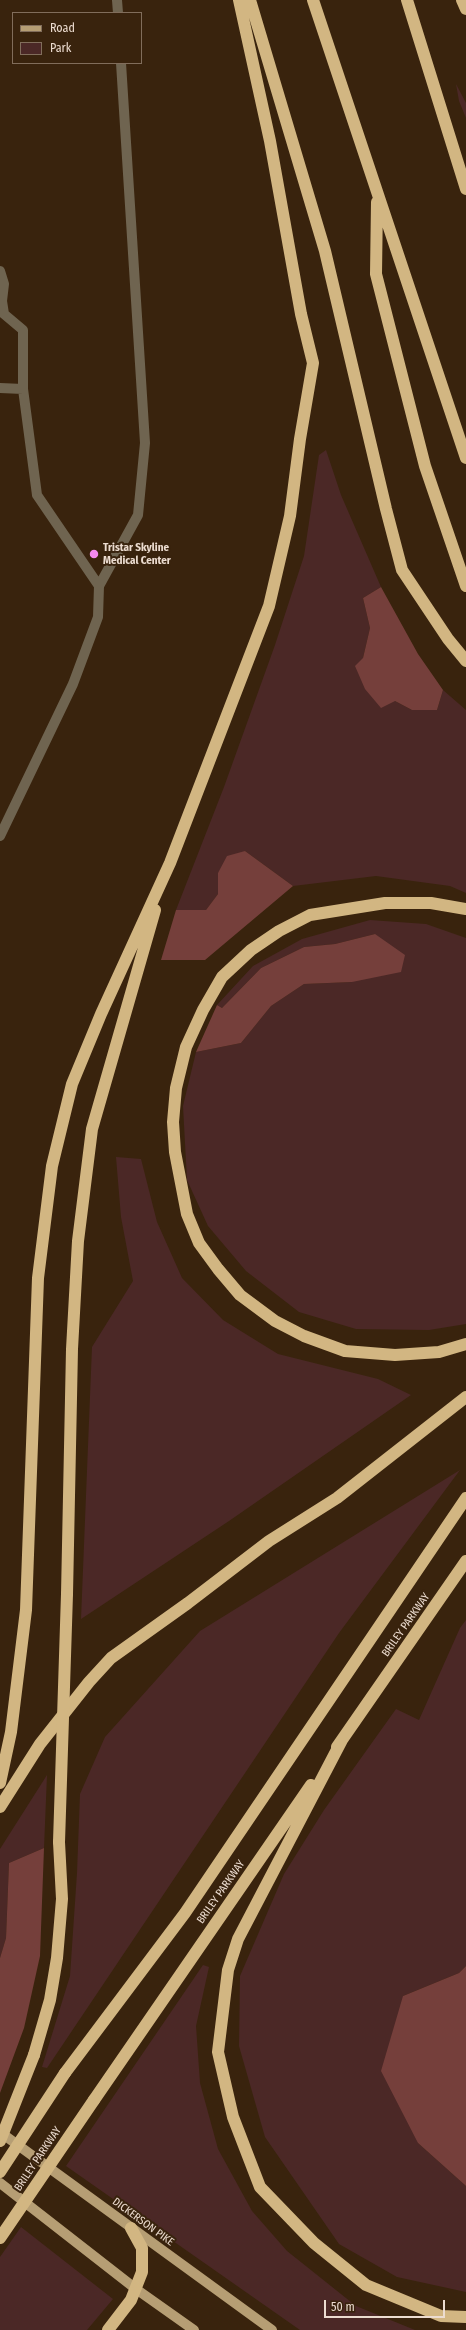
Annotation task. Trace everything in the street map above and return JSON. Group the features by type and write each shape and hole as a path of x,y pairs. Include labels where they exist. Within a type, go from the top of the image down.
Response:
{"highway":[{"path":"0,1783 10,1732 26,1610 38,1278 52,1166 72,1084 101,1014 170,862 269,606 290,516 300,439 314,362 301,314 270,141 239,0"},
{"path":"250,0 324,251 402,570 448,639 466,661"},
{"path":"313,0 466,458"},
{"path":"407,0 466,189"},
{"path":"462,0 466,9"},
{"path":"377,193 376,274 426,466 466,586"},
{"path":"0,2141 34,2055 50,2000 57,1958 62,1899 59,1842 67,1594 72,1349 78,1241 92,1130 170,862"},
{"path":"466,909 431,903 385,903 310,915 279,931 251,950 222,977 186,1047 176,1088 173,1122 175,1152 187,1214 199,1243 240,1295 275,1321 304,1336 345,1351 395,1355 438,1352 466,1344"},
{"path":"0,1807 40,1744 111,1658 188,1603 269,1541 337,1498 466,1397"},
{"name":"BRILEY PARKWAY","path":"0,2172 65,2073 185,1913 466,1498"},
{"name":"BRILEY PARKWAY","path":"0,2238 466,1561"},
{"path":"342,1740 238,1939 228,1970 218,2052 233,2117 260,2187 314,2244 366,2285 441,2316 466,2317"},
{"path":"108,2330 131,2300 142,2272 142,2248 131,2228"}],"main road":[{"name":"DICKERSON PIKE","path":"0,2132 272,2330"},
{"path":"0,2183 136,2289 194,2330"}],"lane":[{"path":"117,0 118,12"},
{"path":"0,836 73,684 98,617 99,586 138,515 145,443 121,64"},
{"path":"0,271 4,284 2,314 22,330 23,389 37,495 99,586"},
{"path":"0,388 23,389"}],"green space":[{"path":"456,84 466,103 466,118 459,101"},
{"path":"326,450 341,495 381,587 363,598 370,628 363,658 395,701 412,710 437,710 443,690 466,710 466,893 450,886 376,876 293,886 245,851 218,873 218,894 206,910 176,910 224,787 275,645 304,556 319,455"},
{"path":"370,920 426,924 466,938 466,1324 429,1330 356,1329 299,1312 246,1271 208,1226 187,1180 183,1106 196,1052 241,1043 271,1006 304,984 352,982 375,934 335,944 304,947 261,968 222,1008 217,1005 253,966 302,939"},
{"path":"116,1157 141,1159 157,1222 182,1278 223,1320 278,1354 378,1379 411,1395 229,1521 81,1619 92,1347 133,1281 121,1217"},
{"path":"460,1470 339,1633 47,2068 42,2067 70,1976 77,1873 80,1794 105,1737 200,1631"},
{"path":"466,1620 466,1966 459,1973 403,1996 418,2143 466,2186 466,2292 397,2277 339,2244 265,2137 239,2046 240,1976 284,1874 324,1810 396,1709 419,1720 460,1628"},
{"path":"47,1775 44,1848 9,1863 6,1938 0,1958 0,1849"},
{"path":"203,1965 209,1967 196,2026 200,2083 218,2149 252,2211 287,2251 356,2306 415,2330 300,2330 66,2166"},
{"path":"21,2227 113,2299 87,2330 0,2330 0,2257"}],"shaded area":[{"path":"381,587 418,654 443,690 437,710 412,710 395,701 381,708 365,689 355,666 363,658 370,628 363,598"},
{"path":"245,851 293,886 205,960 161,960 176,910 206,910 218,894 218,873 227,856"},
{"path":"375,934 405,955 401,972 352,982 304,984 271,1006 241,1043 196,1052 217,1005 222,1008 261,968 304,947 335,944"},
{"path":"44,1848 40,1956 24,2028 0,2093 0,1958 6,1938 9,1863"},
{"path":"466,1966 466,2186 418,2143 381,2071 403,1996 459,1973"}],"place":[{"name":"Tristar Skyline Medical Center","path":"94,554"}]}
